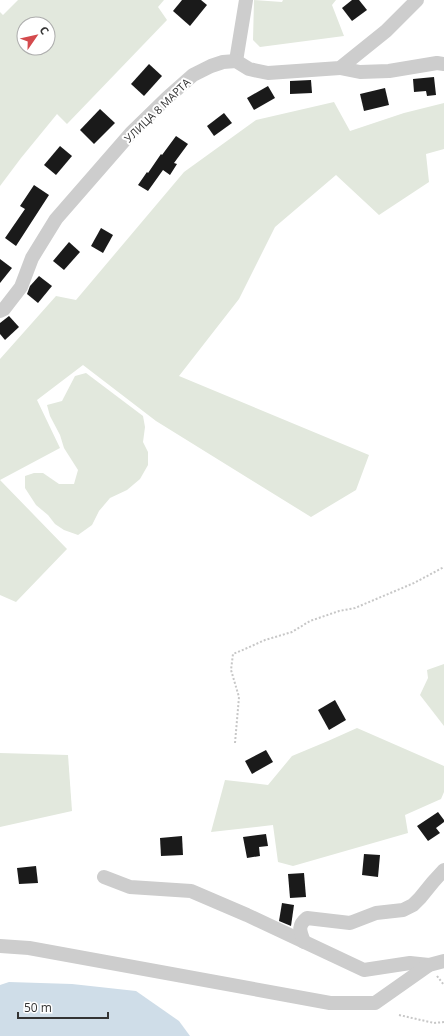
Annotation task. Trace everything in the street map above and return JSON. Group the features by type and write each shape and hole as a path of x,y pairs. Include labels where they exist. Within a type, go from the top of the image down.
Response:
{"street":[{"path":"246,0 236,61 249,69 268,74 340,68 360,72 389,71 437,63 444,64"},
{"path":"340,68 386,31 417,0"},
{"name":"УЛИЦА 8 МАРТА","path":"0,311 21,287 32,258 56,219 131,133 167,98 193,76 211,66 223,62 236,61"},
{"path":"304,942 300,931 302,922 307,918 350,923 376,912 403,910 413,905 444,870"},
{"path":"104,877 130,887 191,892 247,915 364,970 410,963 429,965"},
{"path":"0,946 29,948 330,1003 375,1003 429,965 444,961"}],"path":[{"path":"235,744 239,698 231,670 233,654 265,640 292,632 310,621 339,611 356,608 414,584 444,567"},
{"path":"399,1014 434,1023 444,1022"}],"shaded area":[{"path":"18,0 164,0 158,7 167,20 67,124 57,114 0,186 0,12 3,15"},
{"path":"254,0 282,2 283,0 336,0 332,5 344,36 260,47 253,40"},
{"path":"334,102 350,131 404,113 444,103 444,149 426,154 429,182 379,215 336,175 275,227 239,299 179,376 369,455 356,490 311,517 156,421 83,365 37,400 60,448 0,480 0,359 56,296 76,300 184,172 256,120"},
{"path":"86,373 143,416 145,427 143,442 148,452 148,465 140,479 127,490 110,498 99,511 92,525 78,535 64,530 55,524 48,515 36,505 25,488 25,476 34,473 43,473 59,484 74,484 78,470 64,448 60,435 50,416 47,405 62,401 75,376"},
{"path":"0,480 67,549 16,602 0,595"},
{"path":"444,664 444,726 420,695 428,678 427,670"},
{"path":"357,728 444,766 444,792 441,799 405,815 408,833 293,866 278,862 273,825 211,832 225,780 268,785 292,756"},
{"path":"0,753 68,755 72,811 0,827"},
{"path":"9,982 72,984 136,991 179,1021 190,1036 0,1036 0,985"}],"building":[{"path":"182,0 201,0 207,5 190,26 173,11"},
{"path":"352,0 359,0 367,10 352,21 342,8"},
{"path":"149,64 162,76 144,96 131,84"},
{"path":"434,77 436,95 427,96 426,91 414,92 413,79"},
{"path":"311,80 312,93 290,94 290,81"},
{"path":"268,86 275,98 254,110 247,98"},
{"path":"385,88 389,105 364,111 360,94"},
{"path":"100,109 115,123 94,144 80,130"},
{"path":"224,113 232,123 214,136 207,126"},
{"path":"176,136 188,144 174,163 177,164 170,175 163,170 148,191 138,185 147,172 148,173"},
{"path":"60,146 72,156 56,175 44,165"},
{"path":"34,185 49,195 16,246 5,238 25,209 20,206"},
{"path":"101,228 113,235 103,253 91,246"},
{"path":"69,242 80,252 64,270 53,261"},
{"path":"0,259 12,268 0,283"},
{"path":"39,276 52,286 38,303 27,294 30,286"},
{"path":"9,316 19,327 5,340 0,334 0,323"},
{"path":"335,700 346,720 329,730 318,710"},
{"path":"266,750 273,762 252,774 245,761"},
{"path":"438,812 444,822 436,828 440,833 428,841 417,826"},
{"path":"266,834 268,846 259,847 260,856 247,858 243,837"},
{"path":"182,836 183,855 161,856 160,838"},
{"path":"364,854 380,855 378,877 362,875"},
{"path":"36,866 38,883 19,884 17,868"},
{"path":"304,873 306,897 290,898 288,874"},
{"path":"282,903 294,905 291,926 279,921"}]}
